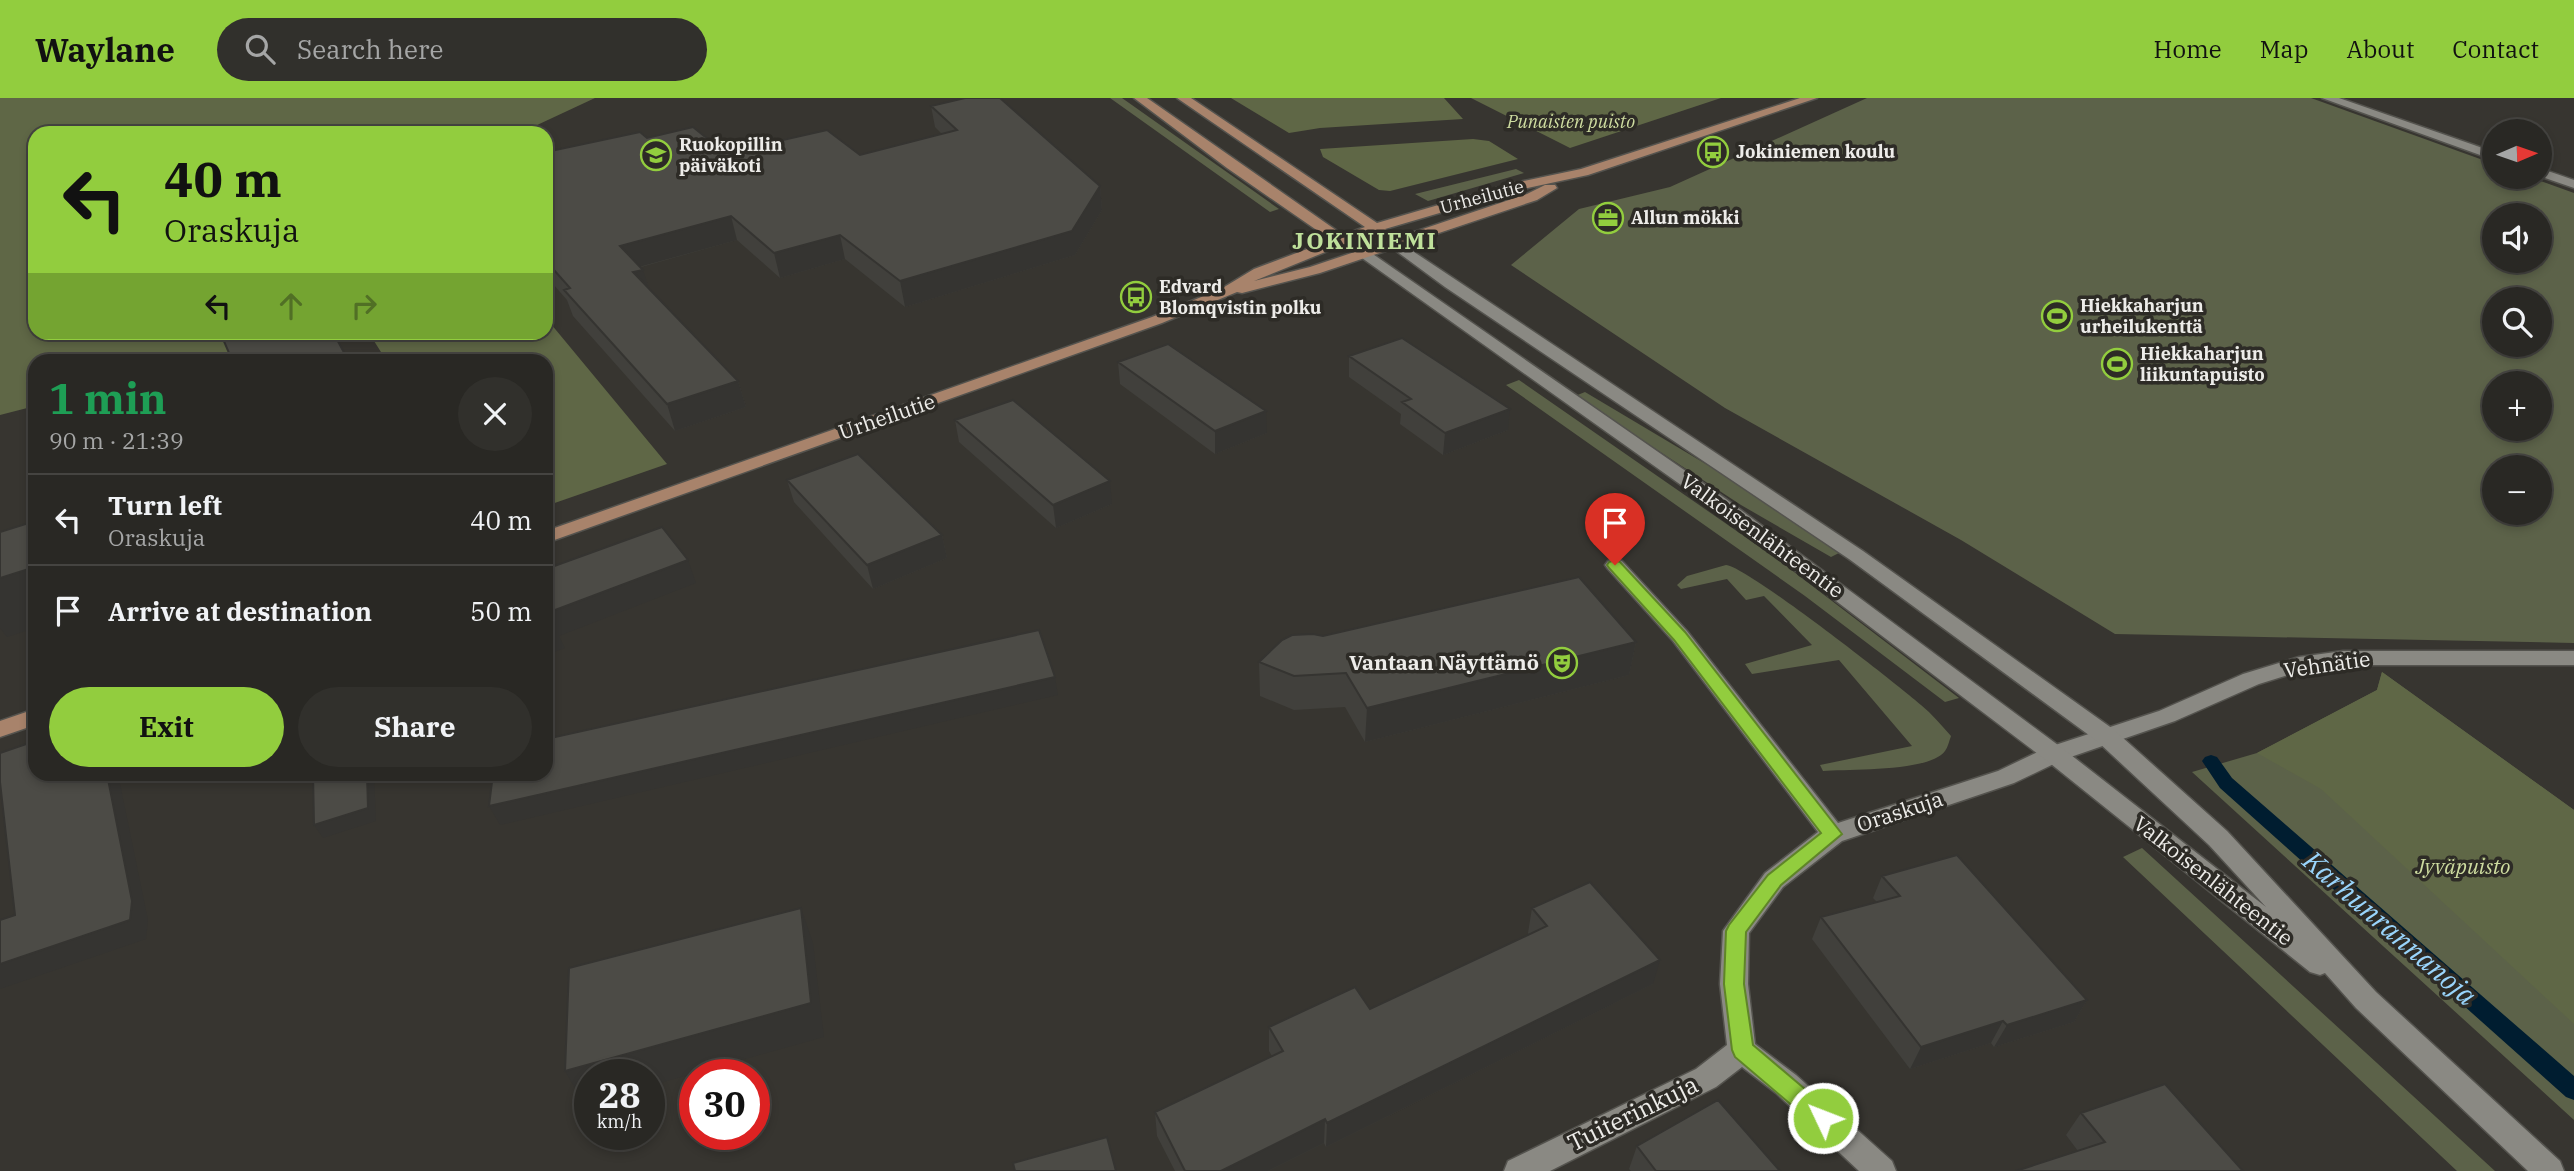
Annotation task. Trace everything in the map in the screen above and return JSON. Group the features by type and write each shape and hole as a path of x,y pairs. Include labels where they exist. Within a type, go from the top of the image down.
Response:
{"main road":[{"name":"Valkoisenlähteentie","path":"1140,98 1231,165 1362,253"},
{"name":"Valkoisenlähteentie","path":"1183,98 1393,242"},
{"name":"Urheilutie","path":"1226,292 1259,272 1374,228 1515,187 1584,172 1811,98"},
{"name":"Urheilutie","path":"553,535 1027,368 1226,292 1272,283 1532,197 1584,172"},
{"path":"0,729 28,719"}],"street":[{"path":"2328,98 2482,152"},
{"path":"2552,176 2574,184"},
{"name":"Valkoisenlähteentie","path":"1393,242 1450,284 1856,555 2105,735 2218,838 2366,1000 2549,1171"},
{"name":"Valkoisenlähteentie","path":"1362,253 1719,503 2054,754 2157,838 2366,1000"},
{"name":"Oraskuja","path":"1615,565 1680,636 1833,834 2006,777 2054,754"},
{"name":"Vehnätie","path":"2054,754 2167,716 2251,679 2299,664 2343,658 2574,658"},
{"path":"1833,834 1774,880 1736,931 1734,984 1742,1050 1786,1084 1881,1171"},
{"name":"Tuiterinkuja","path":"1519,1171 1706,1079 1742,1050"}],"green space":[{"path":"0,98 595,98 535,126 28,126 28,340 300,340 241,354 28,354 28,408 0,415"},
{"path":"1110,98 1122,98 1279,209 1270,212"},
{"path":"1231,98 1444,98 1463,119 1320,128 1289,133"},
{"name":"Punaisten puisto","path":"1471,98 1721,98 1570,148"},
{"name":"Hiekkaharjun liikuntapuisto","path":"1867,98 2311,98 2482,160 2482,189 2552,189 2552,185 2574,193 2574,643 2115,634 1961,540 1725,408 1511,265 1579,209 1670,187"},
{"path":"1473,139 1489,141 1518,159 1390,191 1379,190 1323,157 1320,149"},
{"path":"1516,169 1524,173 1428,201 1415,194"},
{"path":"553,326 667,464 553,504 553,354 382,354 373,340 553,340"},
{"path":"1519,380 1777,559 1959,698 1945,702 1805,596 1506,385"},
{"path":"1585,392 1768,501 1841,552 1831,557 1741,505 1575,396"},
{"path":"1726,565 1762,584 1790,604 1921,705 1951,736 1945,751 1937,758 1907,766 1823,771 1820,765 1912,746 1839,660 1752,674 1745,664 1812,645 1764,596 1746,600 1727,579 1681,589 1677,585 1687,576"},
{"name":"Jyväpuisto","path":"2382,672 2574,810 2574,1120 2192,772 2257,753 2377,690"},
{"path":"2382,672 2574,810 2574,1024 2321,789 2257,753 2377,690"},
{"path":"2142,848 2495,1171 2457,1171 2123,857"}],"building":[{"path":"965,98 1000,98 1100,186 1072,231 900,281 840,235 774,253 731,216 620,246 643,270 633,272 738,381 667,404 564,290 570,288 553,269 553,151 640,132 647,138 693,127 725,153 827,130 860,155 957,130 931,106"},
{"path":"1402,338 1510,409 1445,433 1402,402 1411,399 1349,356"},
{"path":"223,340 337,340 345,354 229,354"},
{"path":"1168,344 1266,411 1215,431 1118,362"},
{"path":"1013,400 1110,481 1053,505 955,420"},
{"path":"858,454 942,535 867,565 787,480"},
{"path":"28,523 28,569 0,578 0,532"},
{"path":"662,527 688,560 553,611 553,566"},
{"path":"1579,577 1636,642 1367,708 1346,673 1294,676 1259,662 1282,640 1292,635 1323,636"},
{"path":"1039,630 1055,677 489,806 492,781 553,781 553,737"},
{"path":"28,743 28,781 108,781 132,901 130,920 0,964 0,920 15,915 0,782 0,753"},
{"path":"313,781 367,781 368,808 314,825"},
{"path":"1957,855 2087,1000 2007,1025 2003,1021 1921,1047 1821,917 1900,896 1882,876"},
{"path":"1590,882 1660,960 1327,1123 1325,1119 1221,1171 1185,1171 1155,1112 1283,1051 1269,1027 1355,987 1370,1009 1547,926 1532,908"},
{"path":"801,908 811,1003 608,1059 574,1059 574,1069 565,1071 569,968"},
{"path":"2165,1084 2243,1171 2016,1171 2105,1142 2081,1113"},
{"path":"1718,1100 1780,1171 1656,1171 1637,1146"},
{"path":"1107,1137 1116,1171 1015,1171 1013,1163"}],"waterway":[{"name":"Karhunrannanoja","path":"2211,761 2226,783 2574,1090"}],"place":[{"name":"Jokiniemen koulu","path":"1713,152"},
{"name":"Ruokopillin päiväkoti","path":"656,155"},
{"name":"Allun mökki","path":"1608,218"},
{"name":"Edvard Blomqvistin polku","path":"1136,297"},
{"name":"Hiekkaharjun urheilukenttä","path":"2057,316"},
{"name":"Hiekkaharjun liikuntapuisto","path":"2117,364"},
{"name":"Vantaan Näyttämö","path":"1562,663"}],"district":[{"name":"JOKINIEMI","path":"1365,241"}],"route":[{"path":"1615,565 1680,636 1746,725 1833,834 1774,880 1736,931 1734,984 1742,1050 1786,1084 1823,1118"}]}
